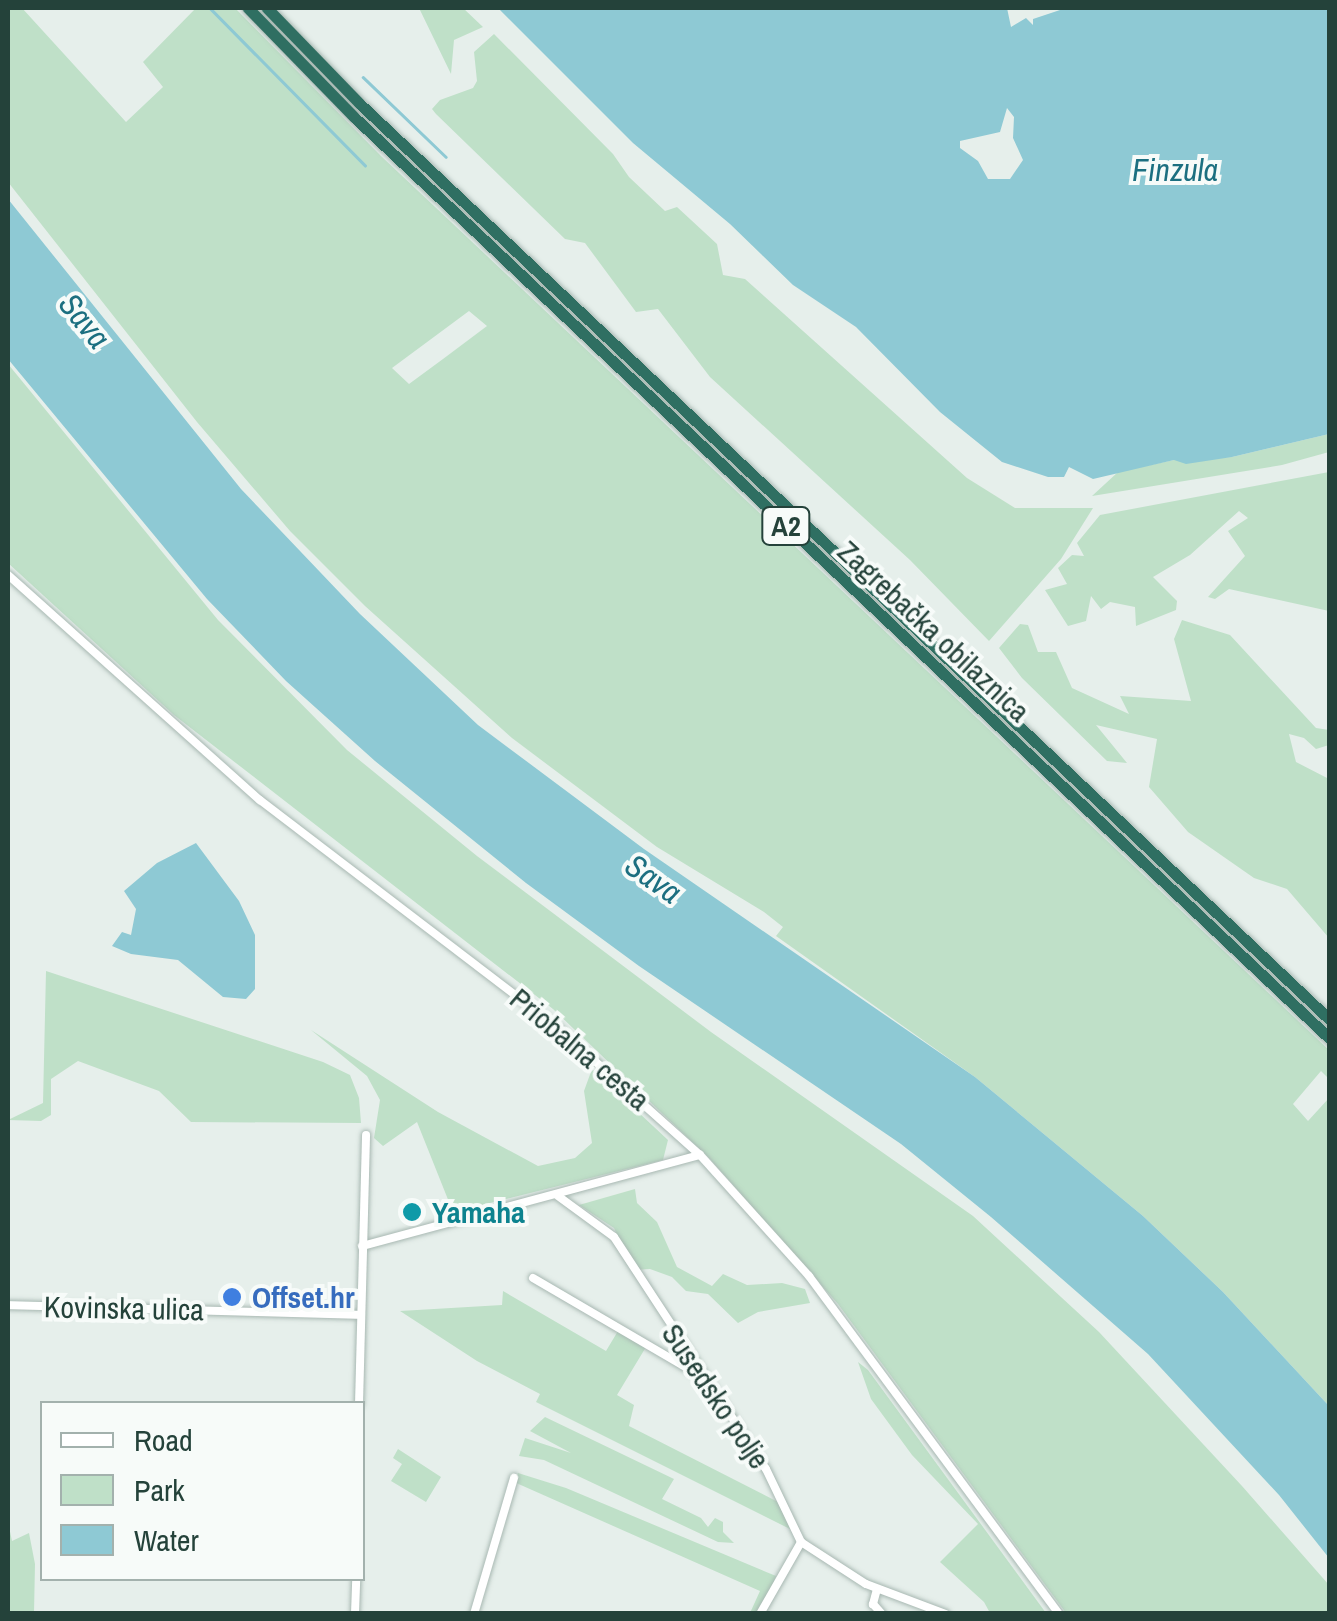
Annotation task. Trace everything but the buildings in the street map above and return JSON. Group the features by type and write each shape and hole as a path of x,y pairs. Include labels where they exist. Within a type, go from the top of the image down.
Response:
{"highway":[{"name":"Zagrebačka obilaznica","path":"248,8 366,128 1330,1040"},
{"name":"Zagrebačka obilaznica","path":"266,8 359,103 1330,1020"}],"street":[{"name":"Priobalna cesta","path":"8,576 260,800 559,1028 700,1155 809,1276 1059,1614"},
{"path":"359,1401 366,1135"},
{"path":"362,1246 700,1155"},
{"name":"Susedsko polje","path":"558,1196 614,1237 774,1484 801,1542"},
{"path":"533,1278 710,1381"},
{"name":"Kovinska ulica","path":"8,1306 361,1315"},
{"path":"474,1614 514,1478"},
{"path":"760,1614 801,1542 877,1589 946,1614"},
{"path":"355,1614 356,1581"},
{"path":"877,1589 873,1604 882,1614"}],"green space":[{"path":"8,8 22,8 126,122 163,87 143,62 196,8 235,8 381,156 1329,1050 1329,1079 1321,1071 1293,1104 1308,1121 1329,1098 1329,1406 1223,1292 1143,1216 975,1077 776,936 783,927 764,912 657,847 512,738 365,606 290,531 197,422 8,182","holes":["469,311 487,326 409,384 392,368"]},
{"path":"419,8 463,8 483,27 454,40 451,74"},
{"path":"494,34 665,211 677,207 717,244 723,275 745,279 967,478 1015,508 1093,508 1061,559 989,641 910,560 710,377 658,309 636,312 585,243 565,239 436,114 432,109 440,100 473,88 477,81 474,52"},
{"path":"8,364 218,620 347,750 477,856 711,1032 973,1216 1099,1332 1242,1486 1329,1585 1329,1613 1066,1613 838,1304 710,1159 553,1009 174,715 8,563"},
{"path":"1329,434 1329,452 1282,465 1092,496 1118,472 1174,460 1232,457"},
{"path":"1329,472 1329,611 1229,589 1215,599 1208,597 1245,556 1228,531 1248,518 1239,511 1190,555 1153,577 1177,601 1176,610 1136,626 1135,607 1110,602 1101,609 1091,596 1086,621 1068,626 1045,590 1067,584 1058,568 1072,555 1084,556 1077,543 1100,515"},
{"path":"1182,620 1230,635 1316,728 1329,730 1329,745 1316,749 1304,738 1289,734 1296,762 1329,779 1329,938 1287,889 1254,878 1188,832 1149,787 1157,739 1096,725 1127,763 1107,761 1022,678 999,648 1020,624 1028,625 1038,652 1056,652 1072,688 1129,714 1120,696 1191,701 1174,639"},
{"path":"46,971 323,1062 350,1075 359,1098 361,1123 191,1122 159,1091 78,1061 51,1079 51,1115 41,1121 8,1120 43,1103"},
{"path":"311,1030 438,1112 538,1166 575,1158 592,1143 584,1091 592,1069 668,1140 663,1160 453,1212 417,1122 383,1146 374,1138 380,1100 367,1076"},
{"path":"635,1189 637,1203 657,1222 677,1267 712,1286 723,1274 747,1285 782,1283 805,1289 810,1303 758,1312 738,1323 708,1294 686,1291 672,1277 650,1269 633,1270 614,1228 579,1205"},
{"path":"503,1291 606,1351 618,1331 646,1347 617,1395 634,1405 629,1426 778,1502 792,1530 536,1402 540,1394 477,1361 400,1311 502,1305"},
{"path":"858,1362 868,1370 1046,1613 990,1613 984,1602 940,1562 978,1524 912,1455 871,1399"},
{"path":"545,1417 674,1479 662,1499 701,1518 708,1527 715,1518 723,1522 723,1532 734,1543 718,1542 544,1460 519,1456 525,1438 571,1453 530,1431"},
{"path":"398,1449 441,1477 426,1502 391,1481 402,1464 393,1458"},
{"path":"518,1473 566,1488 776,1576 763,1613 750,1613 760,1591 514,1482"},
{"path":"8,1522 12,1541 29,1533 35,1564 34,1613 8,1613"}],"water":[{"name":"Finzula","path":"498,8 1007,8 1011,27 1026,18 1033,25 1033,19 1066,8 1329,8 1329,434 1232,457 1186,464 1174,460 1093,479 1069,467 1064,477 1048,477 1002,462 940,412 856,327 793,285 730,224 633,143","holes":["1007,108 1014,117 1013,138 1023,160 1010,179 988,179 978,161 960,148 960,141 1000,132"]},
{"name":"Sava","path":"8,199 241,489 360,614 478,725 644,849 975,1077 1143,1216 1223,1292 1329,1406 1329,1558 1279,1495 1148,1354 991,1217 901,1144 639,966 526,883 375,761 286,681 207,599 8,359"},
{"path":"196,843 239,901 255,935 255,989 246,999 223,997 178,960 131,954 112,946 122,932 131,935 136,909 124,891 157,863"}],"waterway":[{"path":"210,8 365,165"},
{"path":"363,77 446,157"}],"place":[{"name":"Yamaha","path":"412,1212"},
{"name":"Offset.hr","path":"232,1297"}]}
